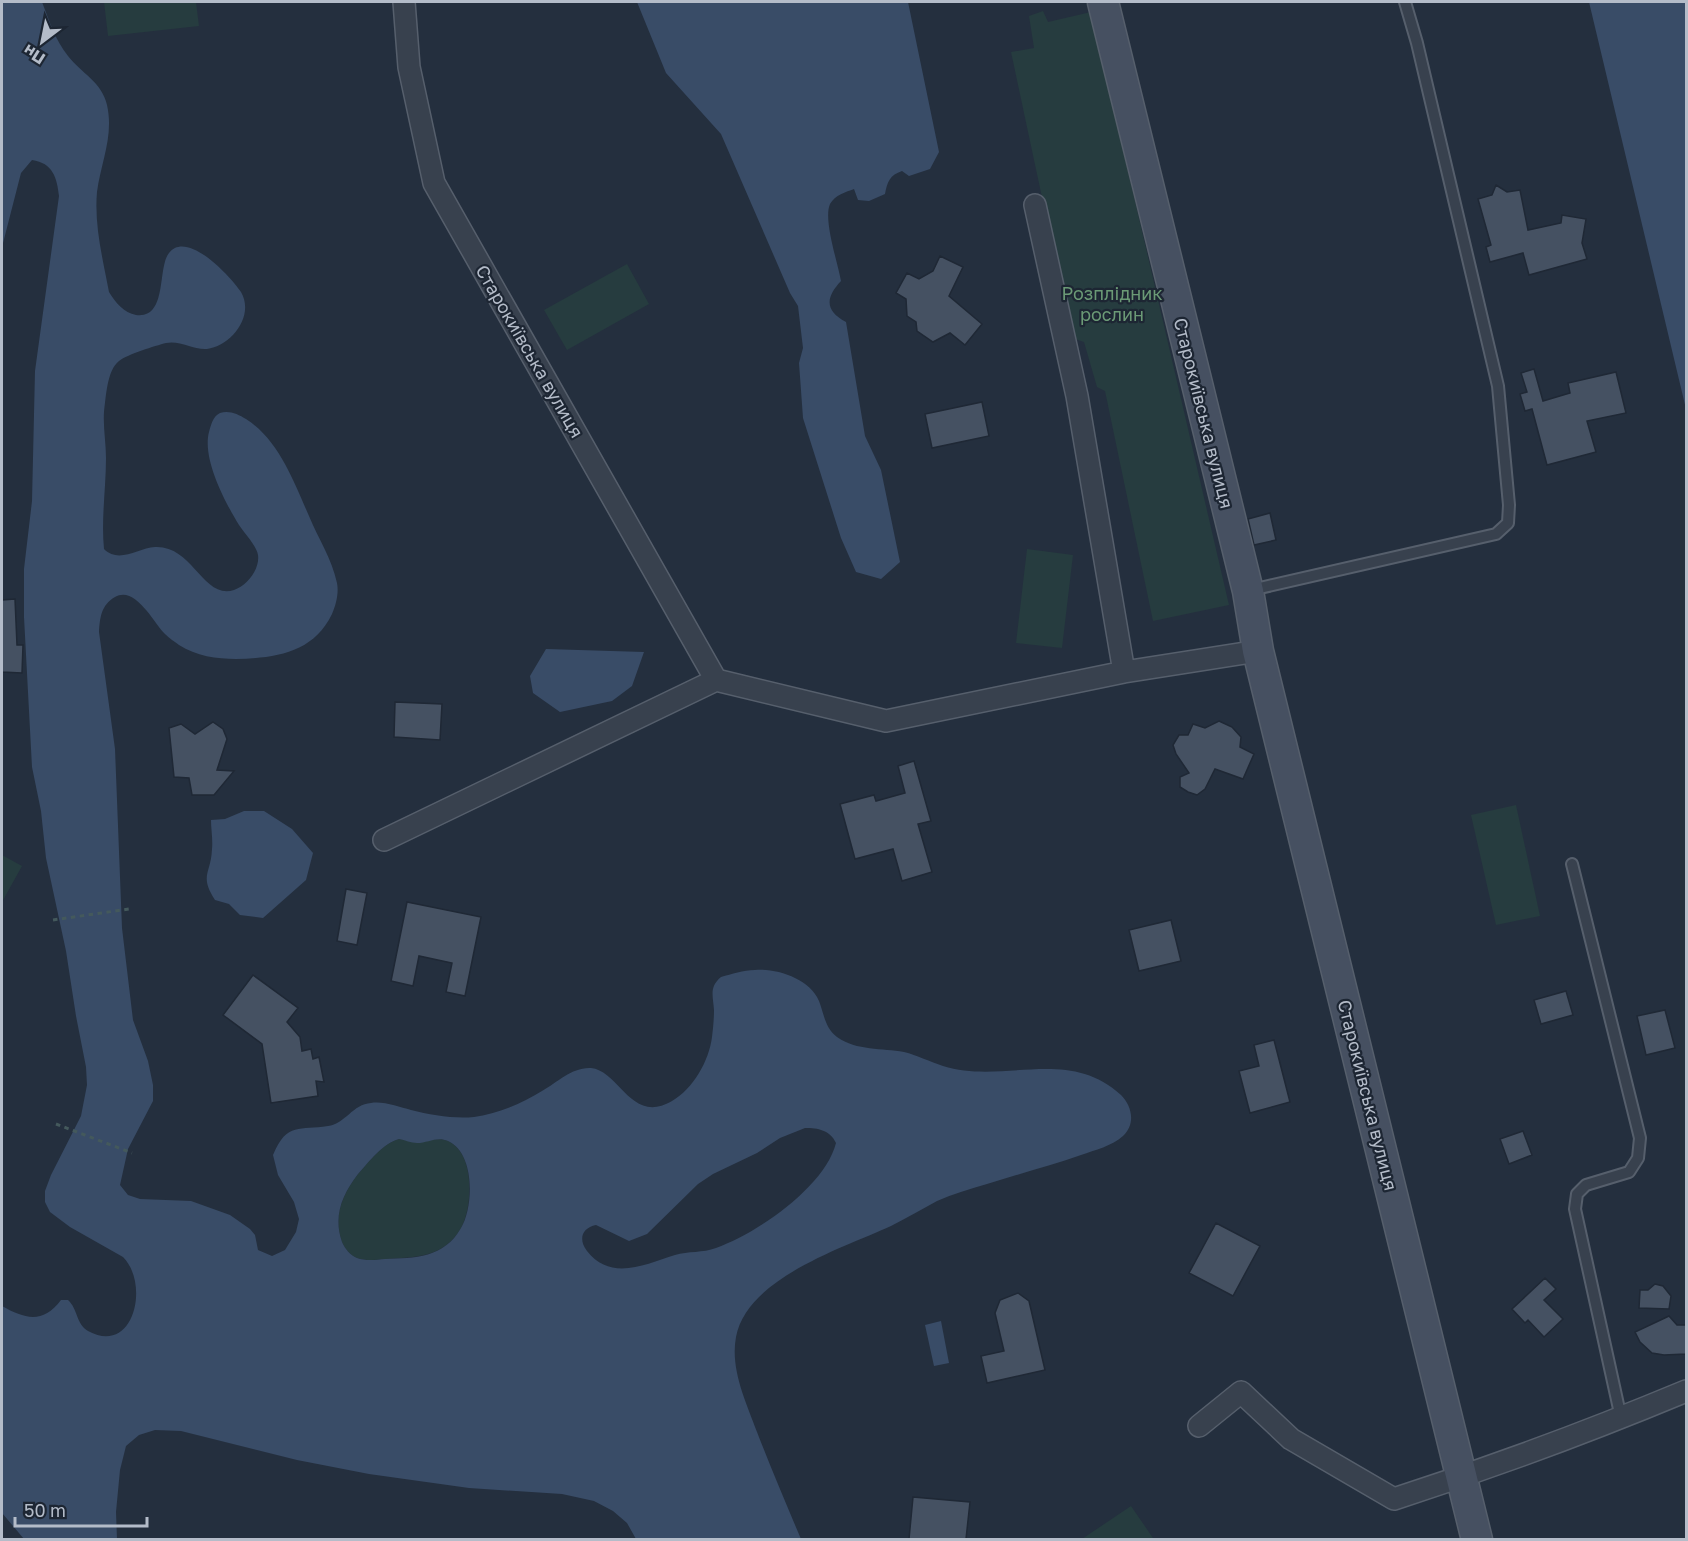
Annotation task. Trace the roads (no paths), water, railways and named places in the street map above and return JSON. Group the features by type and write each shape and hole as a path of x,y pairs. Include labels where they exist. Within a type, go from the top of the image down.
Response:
{"street":[{"name":"Старокиївська вулиця","path":"404,2 409,67 434,183 716,680"},
{"name":"Старокиївська вулиця","path":"1103,2 1248,591 1258,651 1477,1539"},
{"path":"1035,205 1077,396 1124,672"},
{"path":"384,840 716,680 886,721 1124,672 1258,651"},
{"path":"1199,1426 1241,1392 1291,1439 1394,1499 1462,1477 1621,1418 1686,1391"}],"lane":[{"path":"1248,591 1496,534 1508,523 1509,505 1498,386 1405,2"},
{"path":"1572,864 1640,1138 1638,1158 1629,1172 1586,1185 1577,1194 1575,1209 1621,1418"}],"water":[{"path":"2,2 42,2 63,50 101,90 107,105 108,138 96,204 100,242 111,296 128,312 136,315 146,314 153,309 157,301 165,260 169,253 177,247 186,247 197,251 219,267 236,285 245,301 243,320 238,328 232,336 216,347 202,349 171,342 142,350 115,365 108,384 104,412 106,458 104,549 116,555 122,555 155,547 168,549 179,554 205,580 223,591 239,588 248,581 257,566 257,551 227,505 216,480 209,455 209,432 213,421 220,413 230,412 243,417 258,428 276,450 291,476 328,557 338,587 332,614 315,637 292,651 265,657 221,658 186,649 167,635 143,607 130,596 115,597 110,600 102,612 99,632 115,749 122,928 133,1020 148,1061 153,1085 153,1101 128,1149 120,1185 128,1195 140,1199 191,1201 230,1215 255,1235 258,1250 272,1256 285,1250 296,1232 299,1219 294,1202 278,1175 273,1155 278,1144 289,1132 334,1124 359,1107 371,1103 442,1116 483,1116 518,1104 571,1072 584,1068 601,1071 636,1102 658,1107 680,1096 704,1065 712,1037 713,992 717,981 721,977 751,970 783,973 801,981 815,993 830,1029 837,1037 853,1045 904,1052 943,1066 966,1071 1057,1069 1079,1072 1101,1080 1125,1099 1131,1115 1130,1126 1123,1136 1114,1142 1069,1159 937,1201 891,1226 800,1268 777,1282 758,1298 744,1316 736,1337 735,1349 740,1385 801,1539 636,1539 627,1523 613,1511 594,1501 562,1494 469,1488 369,1474 297,1460 181,1431 155,1430 139,1435 126,1446 120,1470 116,1512 117,1539 24,1539 2,1513 2,1306 18,1314 33,1317 47,1313 61,1300 68,1300 84,1328 104,1336 117,1334 126,1326 133,1314 136,1299 131,1269 123,1257 70,1227 50,1212 45,1202 45,1191 51,1175 81,1116 87,1085 66,951 46,858 41,811 32,767 24,617 24,569 32,501 35,371 59,196 53,172 45,164 32,160 21,173 2,247","holes":["805,1128 823,1131 830,1135 836,1143 829,1160 804,1192 787,1207 750,1232 711,1250 680,1254 629,1268 607,1266 596,1260 584,1247 582,1238 591,1226 596,1225 629,1241 647,1234 698,1184 713,1174 757,1153 780,1138","399,1139 412,1143 444,1140 457,1147 463,1157 470,1181 465,1218 454,1238 437,1251 418,1257 363,1260 348,1252 342,1242 338,1223 341,1206 347,1190 358,1174 382,1149"]},
{"path":"637,2 908,2 939,152 930,169 909,176 902,171 892,177 885,194 869,201 858,200 854,189 835,198 828,211 841,281 832,292 831,308 846,322 865,436 881,470 900,562 881,579 856,572 841,538 803,418 799,363 803,348 798,306 790,293 721,134 666,73"},
{"path":"1589,2 1686,2 1686,409"},
{"path":"546,649 644,652 632,686 612,701 560,712 533,693 530,676"},
{"path":"244,811 264,811 292,829 313,853 306,880 263,918 240,915 229,904 215,900 208,885 207,874 212,846 211,820 225,819"},
{"path":"941,1321 949,1363 934,1366 925,1325"}],"park label":[{"name":"Розплідник рослин","path":"1112,303"}]}
